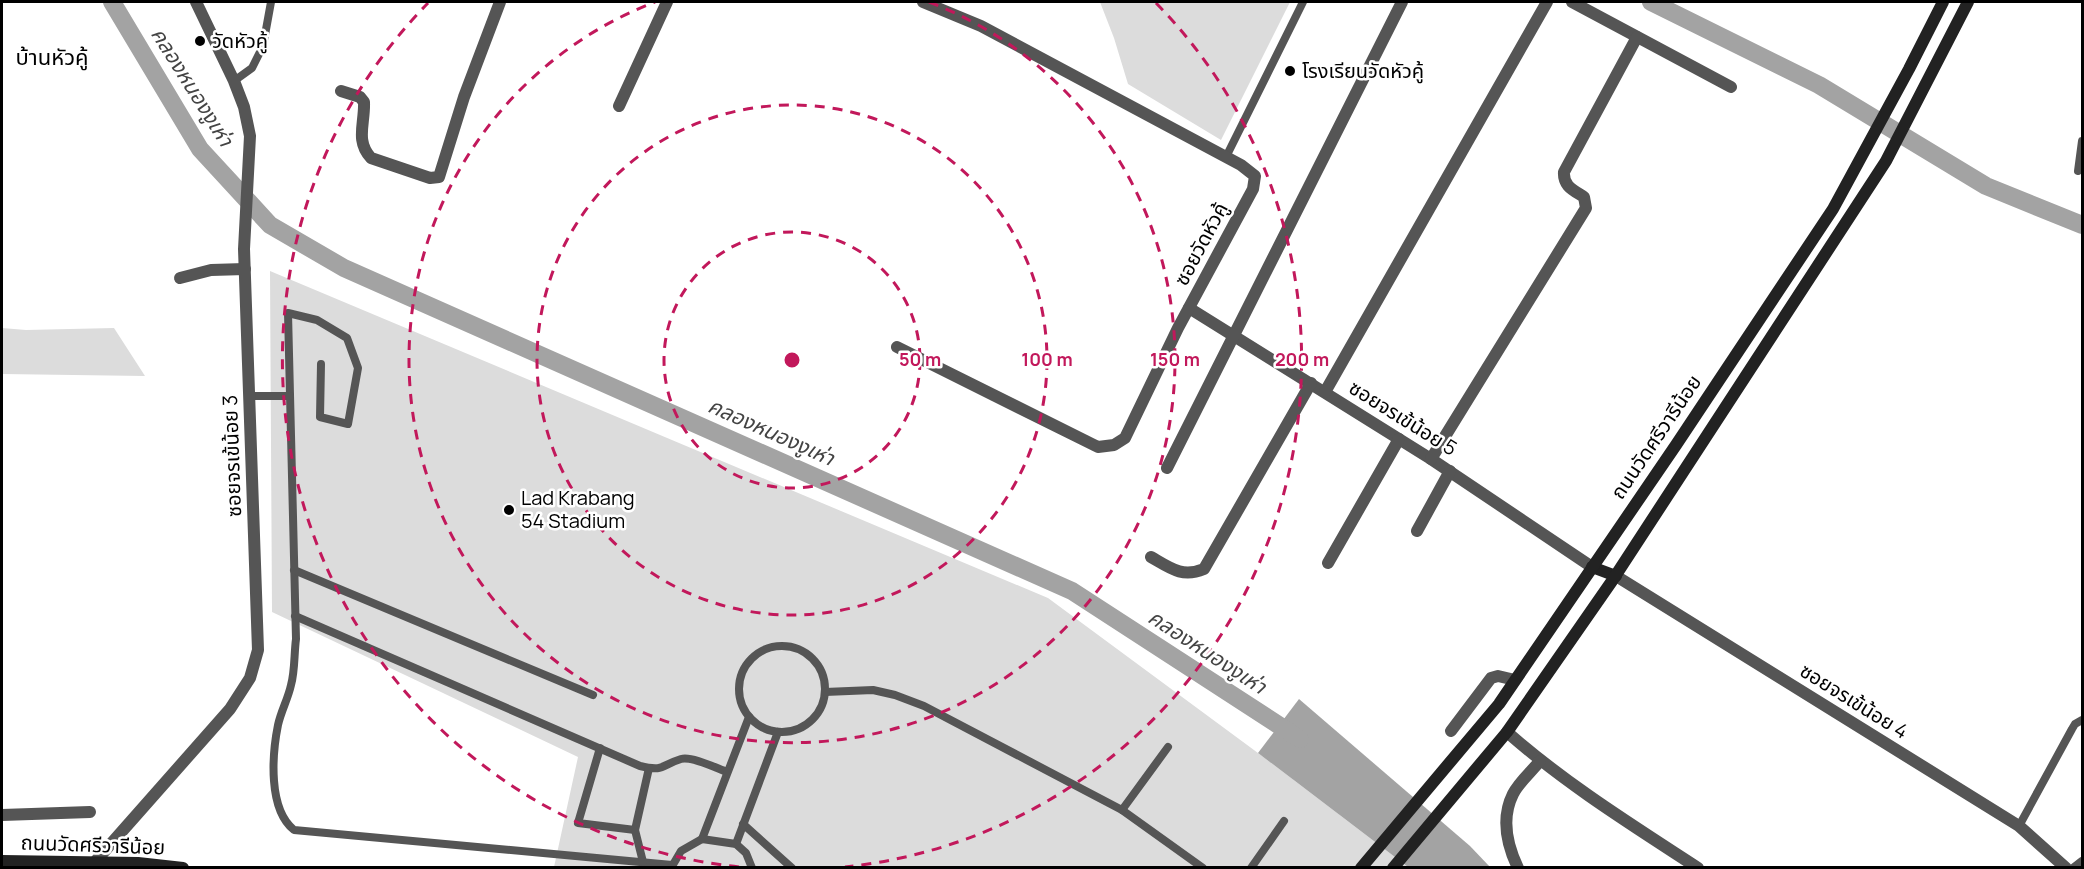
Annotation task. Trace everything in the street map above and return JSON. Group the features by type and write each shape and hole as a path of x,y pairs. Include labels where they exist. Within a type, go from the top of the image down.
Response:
{"main road":[{"name":"ถนนวัดศรีวารีน้อย","path":"1361,867 1480,729 1592,567 1826,218 1898,89 1943,2"},
{"name":"ถนนวัดศรีวารีน้อย","path":"1393,867 1507,732 1616,576 1886,161 1968,2"},
{"path":"1592,567 1616,576"},
{"name":"ถนนวัดศรีวารีน้อย","path":"2,861 138,863 183,867"}],"street":[{"name":"ซอยจรเข้น้อย 3","path":"94,863 230,709 250,678 258,650 244,249 250,136 244,107 234,81 196,2"},
{"path":"341,91 360,97 364,102 361,141 371,158 430,178 439,177 464,97 500,2"},
{"path":"619,106 668,2"},
{"name":"ซอยวัดหัวคู้","path":"897,347 1098,447 1114,445 1125,438 1189,308 1253,189 1255,176 1241,165 981,26 923,2"},
{"path":"1167,468 1402,2"},
{"path":"1325,392 1547,2"},
{"path":"1572,2 1731,87"},
{"path":"1431,459 1586,208 1584,197 1568,186 1564,180 1564,172 1637,37"},
{"path":"180,278 211,270 245,268"},
{"name":"ซอยจรเข้น้อย 5","path":"1189,308 1450,471 1592,567"},
{"path":"1151,557 1183,573 1193,574 1204,569 1311,383"},
{"path":"1328,563 1400,439"},
{"path":"1417,531 1450,471"},
{"name":"ซอยจรเข้น้อย 4","path":"1616,576 2019,826 2066,867"},
{"path":"1451,731 1491,678 1498,676 1515,680"},
{"path":"1507,732 1540,761 1607,810 1698,867"},
{"path":"1518,867 1510,851 1506,830 1508,807 1514,792 1540,761"},
{"path":"2,815 90,812"}],"lane":[{"path":"234,81 252,68 263,46 271,2"},
{"path":"1226,157 1303,2"},
{"path":"2078,171 2082,141"},
{"path":"321,364 320,417 348,424 358,368 347,338 317,320 288,313 296,639 291,685 273,752 279,812 287,824 294,830 671,866 681,851 702,839 736,844 746,853 752,867"},
{"path":"250,396 290,396"},
{"path":"294,570 592,694"},
{"path":"295,616 640,766 665,767 681,759 689,758 727,772"},
{"path":"778,646 796,649 812,658 822,674 825,692 821,709 810,723 795,731 778,732 762,728 749,717 741,700 740,682 747,664 760,652 778,646"},
{"path":"825,692 873,690 895,695 924,706 1122,810 1203,867"},
{"path":"702,839 749,717"},
{"path":"2019,826 2072,729 2082,720"},
{"path":"736,844 778,732"},
{"path":"1122,810 1168,747"},
{"path":"600,748 578,823 635,830"},
{"path":"643,862 635,830 649,768"},
{"path":"1251,867 1284,821"},
{"path":"743,824 792,867"},
{"path":"2073,867 2082,861"}],"shaded area":[{"path":"1100,2 1290,2 1221,140 1128,84"},
{"path":"270,271 1048,598 1408,867 554,867 578,757 272,612"},
{"path":"2,328 26,330 114,328 145,376 2,374"},
{"path":"1299,699 1470,846 1490,867 1408,867 1258,753"}],"waterway":[{"name":"คลองหนองงูเห่า","path":"112,2 200,149 270,225 344,268 1072,591 1300,739"},
{"path":"1651,2 1819,85 1986,186 2082,225"}],"place":[{"name":"วัดหัวคู้","path":"200,41"},
{"name":"โรงเรียนวัดหัวคู้","path":"1290,71"},
{"name":"Lad Krabang 54 Stadium","path":"509,510"}],"district":[{"name":"บ้านหัวคู้","path":"52,57"}]}
